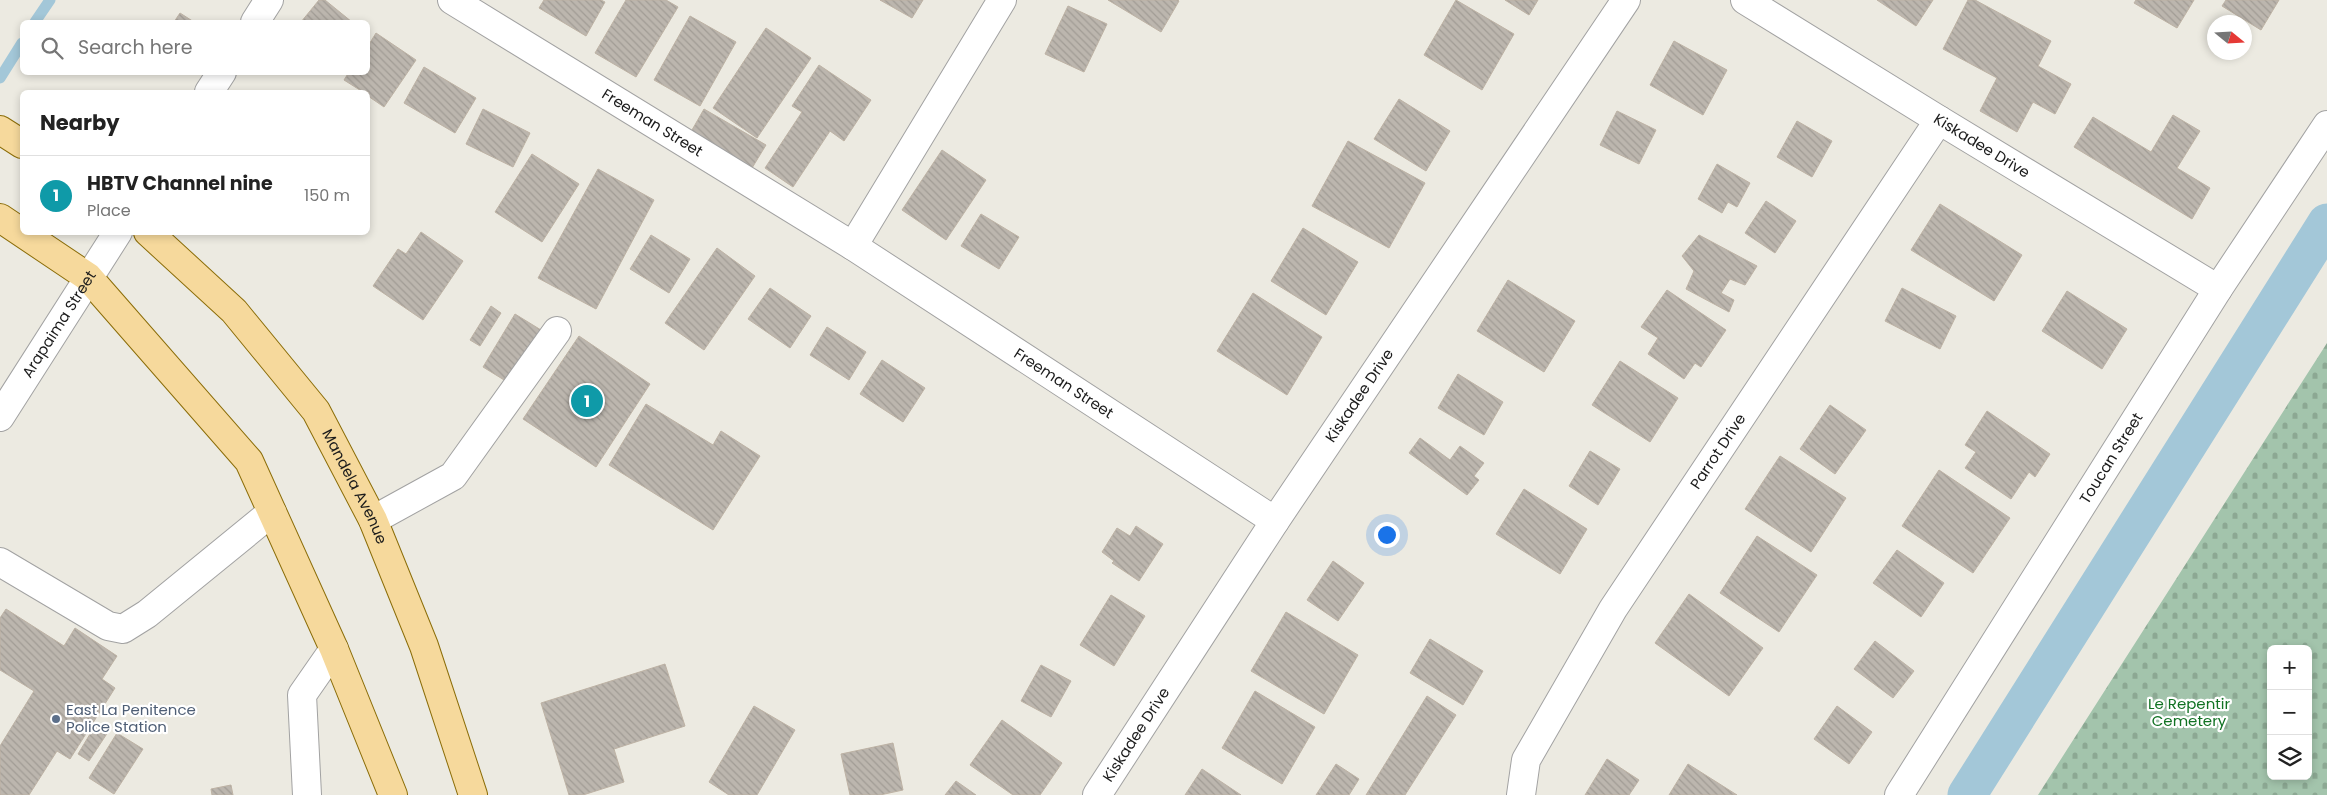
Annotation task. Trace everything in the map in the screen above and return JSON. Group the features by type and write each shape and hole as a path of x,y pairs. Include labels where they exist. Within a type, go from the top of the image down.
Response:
{"main road":[{"path":"0,130 20,143"},
{"path":"0,218 20,231"},
{"path":"25,235 88,277 249,461 334,649 392,795"},
{"name":"Mandela Avenue","path":"151,235 234,311 316,411 373,520 424,646 473,795"}],"street":[{"path":"256,20 269,0"},
{"name":"Freeman Street","path":"452,0 853,246 1275,522"},
{"path":"853,246 1002,0"},
{"name":"Kiskadee Drive","path":"1097,795 1275,522 1626,0"},
{"name":"Kiskadee Drive","path":"1745,0 1939,120 2218,288"},
{"path":"210,90 220,75"},
{"name":"Parrot Drive","path":"1521,795 1526,760 1613,609 1939,120"},
{"name":"Toucan Street","path":"1899,795 2218,288 2327,125"},
{"name":"Arapaima Street","path":"0,417 116,235"},
{"path":"373,520 453,476 556,331"},
{"path":"0,562 108,626 123,629 147,614 272,512"},
{"path":"307,795 302,695 334,649"}],"green space":[{"name":"Le Repentir Cemetery","path":"2327,343 2327,795 2038,795"}],"building":[{"path":"319,0 325,0 350,20 303,20"},
{"path":"544,0 601,0 605,2 586,36 539,8"},
{"path":"626,0 666,0 678,7 636,77 595,53"},
{"path":"880,0 923,0 912,18"},
{"path":"1108,0 1178,0 1179,1 1161,32"},
{"path":"1456,0 1514,34 1482,90 1424,55"},
{"path":"1505,0 1538,0 1529,15"},
{"path":"1877,0 1933,0 1916,26"},
{"path":"1968,0 1975,0 2051,41 2038,66 2071,84 2055,114 2033,102 2017,132 1980,111 1997,78 1943,49"},
{"path":"2136,0 2194,0 2177,28 2134,3"},
{"path":"2226,0 2279,0 2261,30 2252,24 2252,15 2237,15 2222,6"},
{"path":"1068,6 1107,24 1084,72 1045,54"},
{"path":"180,13 191,20 175,20"},
{"path":"690,16 736,42 700,106 654,80"},
{"path":"766,28 811,58 757,138 713,108"},
{"path":"376,33 416,60 384,107 370,97 370,90 360,90 344,80 347,75 370,75 370,43"},
{"path":"1674,41 1727,70 1703,115 1650,85"},
{"path":"819,65 871,100 844,141 830,131 793,187 765,168 802,112 792,106"},
{"path":"424,67 476,98 455,133 404,103"},
{"path":"1399,99 1450,131 1426,171 1374,139"},
{"path":"483,109 530,133 513,167 466,144"},
{"path":"704,109 766,145 749,173 688,137"},
{"path":"1617,111 1656,130 1639,164 1600,145"},
{"path":"2173,115 2200,131 2177,168 2210,188 2192,219 2074,147 2093,117 2151,152"},
{"path":"1797,121 1832,141 1812,177 1777,157"},
{"path":"1348,141 1425,183 1389,248 1312,206"},
{"path":"942,150 986,180 946,240 902,210"},
{"path":"532,154 579,184 542,242 495,212"},
{"path":"1717,164 1750,183 1737,207 1728,202 1722,213 1698,199"},
{"path":"598,169 654,200 596,309 538,278"},
{"path":"1766,201 1796,221 1775,253 1745,233"},
{"path":"1940,204 2022,255 1994,301 1911,250"},
{"path":"981,214 1019,237 999,269 961,246"},
{"path":"1303,228 1358,262 1326,315 1271,281"},
{"path":"421,232 463,261 423,320 373,286 398,249 406,254"},
{"path":"651,235 690,259 669,293 630,269"},
{"path":"1699,235 1757,266 1745,285 1730,279 1721,293 1734,300 1729,312 1686,289 1694,271 1682,256"},
{"path":"717,248 755,276 704,350 665,323"},
{"path":"1508,280 1575,321 1544,372 1477,331"},
{"path":"770,288 811,316 790,348 748,319"},
{"path":"1902,288 1956,316 1940,349 1885,321"},
{"path":"1667,290 1726,330 1701,367 1695,363 1684,379 1648,354 1658,338 1641,327"},
{"path":"2067,291 2127,329 2102,369 2042,331"},
{"path":"1253,293 1322,337 1287,395 1217,351"},
{"path":"491,306 501,313 480,346 470,340"},
{"path":"515,314 541,330 509,383 483,367"},
{"path":"827,327 866,352 849,380 810,355"},
{"path":"579,336 650,384 596,467 523,419"},
{"path":"882,360 925,388 903,422 860,394"},
{"path":"1620,361 1678,398 1650,442 1592,405"},
{"path":"1458,374 1503,402 1484,435 1438,408"},
{"path":"646,404 713,445 721,431 760,456 713,530 609,465"},
{"path":"1830,405 1866,430 1835,474 1800,449"},
{"path":"1987,411 2050,454 2035,477 2029,472 2011,499 1965,468 1976,452 1965,445"},
{"path":"1420,438 1450,460 1460,446 1484,463 1474,476 1479,480 1467,495 1409,453"},
{"path":"1590,451 1620,469 1598,505 1569,486"},
{"path":"1780,456 1846,498 1811,552 1745,509"},
{"path":"1939,470 2010,518 1973,573 1902,526"},
{"path":"1524,489 1587,529 1560,574 1496,534"},
{"path":"1136,526 1163,544 1139,581 1112,563 1114,561 1102,552 1117,528 1130,536"},
{"path":"1757,536 1817,575 1779,632 1720,593"},
{"path":"1897,550 1944,583 1921,617 1873,583"},
{"path":"1333,561 1364,583 1338,621 1307,600"},
{"path":"1689,594 1763,648 1729,696 1655,643"},
{"path":"1111,595 1145,616 1114,666 1080,645"},
{"name":"East La Penitence Police Station","path":"6,609 64,646 75,628 117,656 102,679 115,688 70,759 57,751 29,795 0,795 0,746 34,691 0,670 0,618"},
{"path":"1286,612 1358,655 1324,714 1251,671"},
{"path":"1430,639 1483,671 1463,705 1410,673"},
{"path":"1875,641 1914,671 1893,698 1854,669"},
{"path":"665,664 685,726 614,749 624,782 583,795 569,795 541,703"},
{"path":"1041,665 1071,681 1051,717 1021,701"},
{"path":"1255,691 1315,727 1282,784 1222,748"},
{"path":"1427,696 1456,715 1405,795 1366,795"},
{"path":"754,706 795,730 757,795 729,795 709,782"},
{"path":"1837,706 1872,732 1849,764 1814,739"},
{"path":"1002,720 1062,763 1040,795 1013,795 970,765"},
{"path":"96,724 108,732 89,761 78,754"},
{"path":"117,733 143,749 114,794 89,778"},
{"path":"893,743 903,790 880,795 850,795 841,754"},
{"path":"1607,759 1639,780 1629,795 1585,795"},
{"path":"1336,764 1359,779 1349,795 1316,795"},
{"path":"1688,764 1737,795 1669,795"},
{"path":"1202,769 1241,795 1185,795"},
{"path":"956,781 976,795 945,795"},
{"path":"231,785 233,795 212,795 211,789"}],"waterway":[{"path":"36,20 50,0"},
{"path":"0,78 20,46"},
{"path":"1967,795 2327,223"}],"place":[{"name":"HBTV Channel nine","path":"587,401"},
{"name":"East La Penitence Police Station","path":"56,719"}]}
